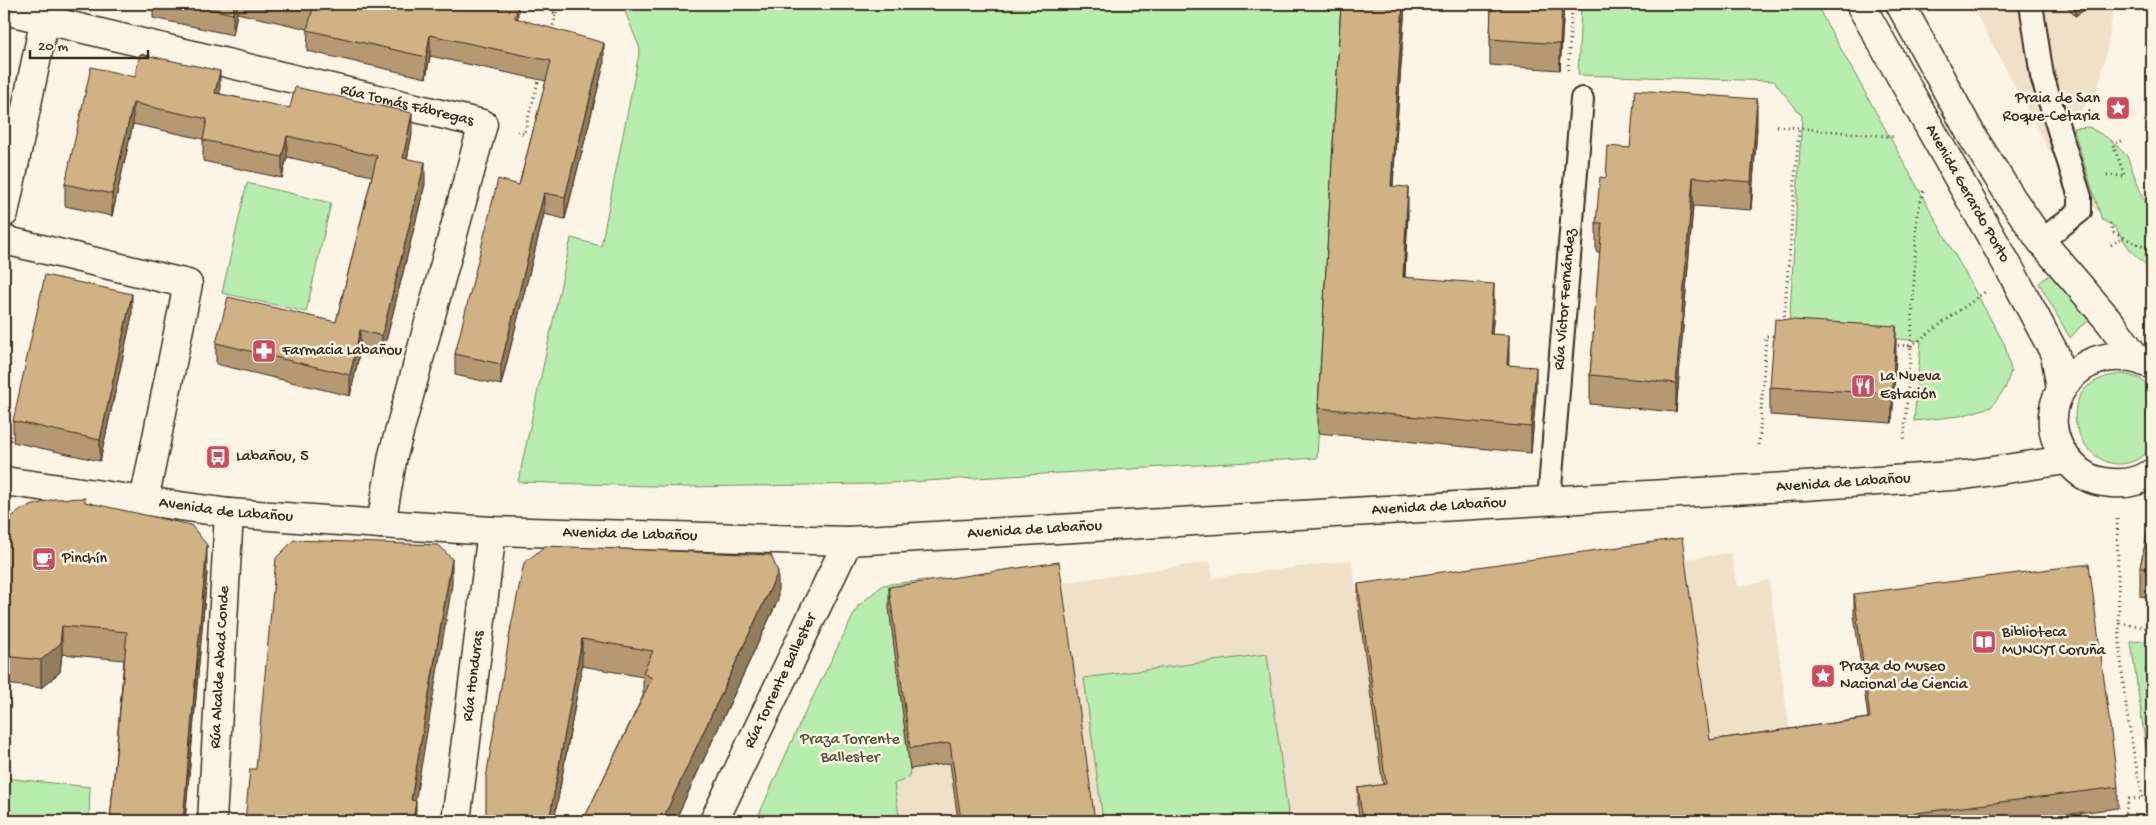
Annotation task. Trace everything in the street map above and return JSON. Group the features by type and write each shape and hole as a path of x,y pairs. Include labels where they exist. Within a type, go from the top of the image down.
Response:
{"street":[{"name":"Avenida Gerardo Porto","path":"1860,4 2013,275 2055,354 2061,388"},
{"name":"Avenida Gerardo Porto","path":"1900,4 1972,136 2041,241 2144,362"},
{"name":"Rúa Tomás Fábregas","path":"4,10 46,11 483,124 393,455 381,524"},
{"path":"4,213 46,11"},
{"path":"4,240 188,284 144,501"},
{"path":"2144,362 2118,355 2101,357 2085,364 2072,374 2061,388 2054,406 2053,424 2057,443 2066,460 2080,473 2097,481 2116,484 2134,482 2152,474"},
{"name":"Avenida de Labañou","path":"4,482 229,513 381,524 492,531 848,541 1965,475 2066,460"},
{"name":"Rúa Alcalde Abad Conde","path":"212,821 229,513"},
{"name":"Rúa Honduras","path":"456,821 492,531"},
{"name":"Rúa Torrente Ballester","path":"714,821 848,541"}],"lane":[{"path":"2031,4 2042,76 2080,197 2080,211 2041,241"},
{"name":"Rúa Víctor Fernández","path":"1549,500 1582,99"}],"path":[{"path":"519,4 556,12"},
{"path":"551,31 557,4"},
{"path":"1572,4 1566,98 1582,99"},
{"path":"483,124 524,134 541,69"},
{"path":"1777,126 1899,137"},
{"path":"1784,326 1799,128"},
{"path":"1904,439 1911,346 1917,216 1925,182"},
{"path":"2110,224 2114,233 2152,252"},
{"path":"2111,245 2123,238"},
{"path":"1891,345 1911,346 1987,290"},
{"path":"1759,445 1766,336 1783,336"},
{"path":"2117,513 2121,671 2126,712 2143,798 2129,800 2123,821"},
{"path":"2119,623 2152,628"},
{"path":"2078,821 2081,813 2082,821"}],"shaded area":[{"path":"1971,4 2114,4 2106,55 2096,95 2070,121 2101,215 2073,185 2049,150"},
{"path":"1731,553 1737,587 1769,581 1792,749 1853,821 900,821 894,784 907,781 890,613 928,601 1210,562 1213,578 1352,560 1358,604"}],"green space":[{"path":"622,4 1343,4 1317,458 873,484 686,487 518,482 571,238 601,246 640,49"},
{"path":"1581,4 1816,4 2005,345 2011,371 2005,389 1991,407 1960,416 1914,421 1921,341 1789,329 1802,116 1774,81 1578,75"},
{"path":"2089,127 2111,140 2127,156 2143,198 2152,210 2152,271 2131,251 2114,226 2102,220 2073,128"},
{"path":"247,183 331,203 306,312 222,293"},
{"path":"2052,273 2094,318 2081,326 2070,338 2039,283"},
{"path":"2124,374 2139,378 2152,388 2152,448 2130,462 2109,463 2092,453 2080,436 2075,416 2080,397 2095,381"},
{"name":"Praza Torrente Ballester","path":"926,580 928,601 890,613 910,769 909,778 894,784 900,821 756,821 800,723 858,606 883,585"},
{"path":"2152,640 2152,666 2145,668 2152,717 2152,777 2150,777 2131,642"},
{"path":"1267,654 1289,821 1103,821 1084,678"},
{"path":"4,778 90,787 89,821 4,821"}],"building":[{"path":"186,4 234,4 233,14"},
{"path":"291,4 412,4 434,9 435,4 510,4 518,6 515,18 604,43 565,197 544,193 501,364 455,354 498,179 519,185 551,61 430,35 426,57 307,30 313,8"},
{"path":"1341,4 1403,4 1391,186 1408,187 1403,277 1494,284 1490,334 1509,335 1507,365 1536,367 1531,427 1318,408"},
{"path":"1491,4 1562,4 1560,44 1490,39"},
{"path":"140,54 220,71 215,93 290,108 295,87 412,113 403,158 425,162 382,336 360,330 350,375 216,343 228,297 336,322 377,156 287,136 282,157 203,140 207,119 133,103 112,194 65,184 91,67 135,77"},
{"path":"1635,90 1757,99 1751,182 1693,177 1676,383 1590,375 1602,223 1596,223 1600,177 1606,178 1608,146 1630,148"},
{"path":"45,275 132,294 100,440 13,421"},
{"path":"1775,319 1896,326 1892,394 1770,387"},
{"path":"85,498 85,502 191,525 207,545 183,821 110,821 127,632 62,626 60,644 41,660 4,656 4,526 11,517 24,508 54,499"},
{"path":"2152,513 2152,570 2140,567"},
{"path":"1682,538 1710,740 1870,718 1854,594 2089,564 2118,787 1854,821 1363,821 1358,788 1386,784 1358,584"},
{"path":"294,540 439,545 452,559 411,800 416,801 413,821 245,821 250,769 256,769 276,558"},
{"path":"545,546 771,555 778,572 662,821 583,821 652,678 643,673 653,651 582,639 549,821 486,821 486,778 511,626 524,563"},
{"path":"1059,562 1095,821 961,821 950,743 910,748 889,587"}],"place":[{"name":"Praia de San Roque-Cetaria","path":"2118,108"},
{"name":"Farmacia Labañou","path":"264,351"},
{"name":"La Nueva Estación","path":"1863,386"},
{"name":"Labañou, 5","path":"218,457"},
{"name":"Pinchín","path":"44,559"},
{"name":"Biblioteca MUNCYT Coruña","path":"1984,642"},
{"name":"Praza do Museo Nacional de Ciencia","path":"1823,676"}]}
